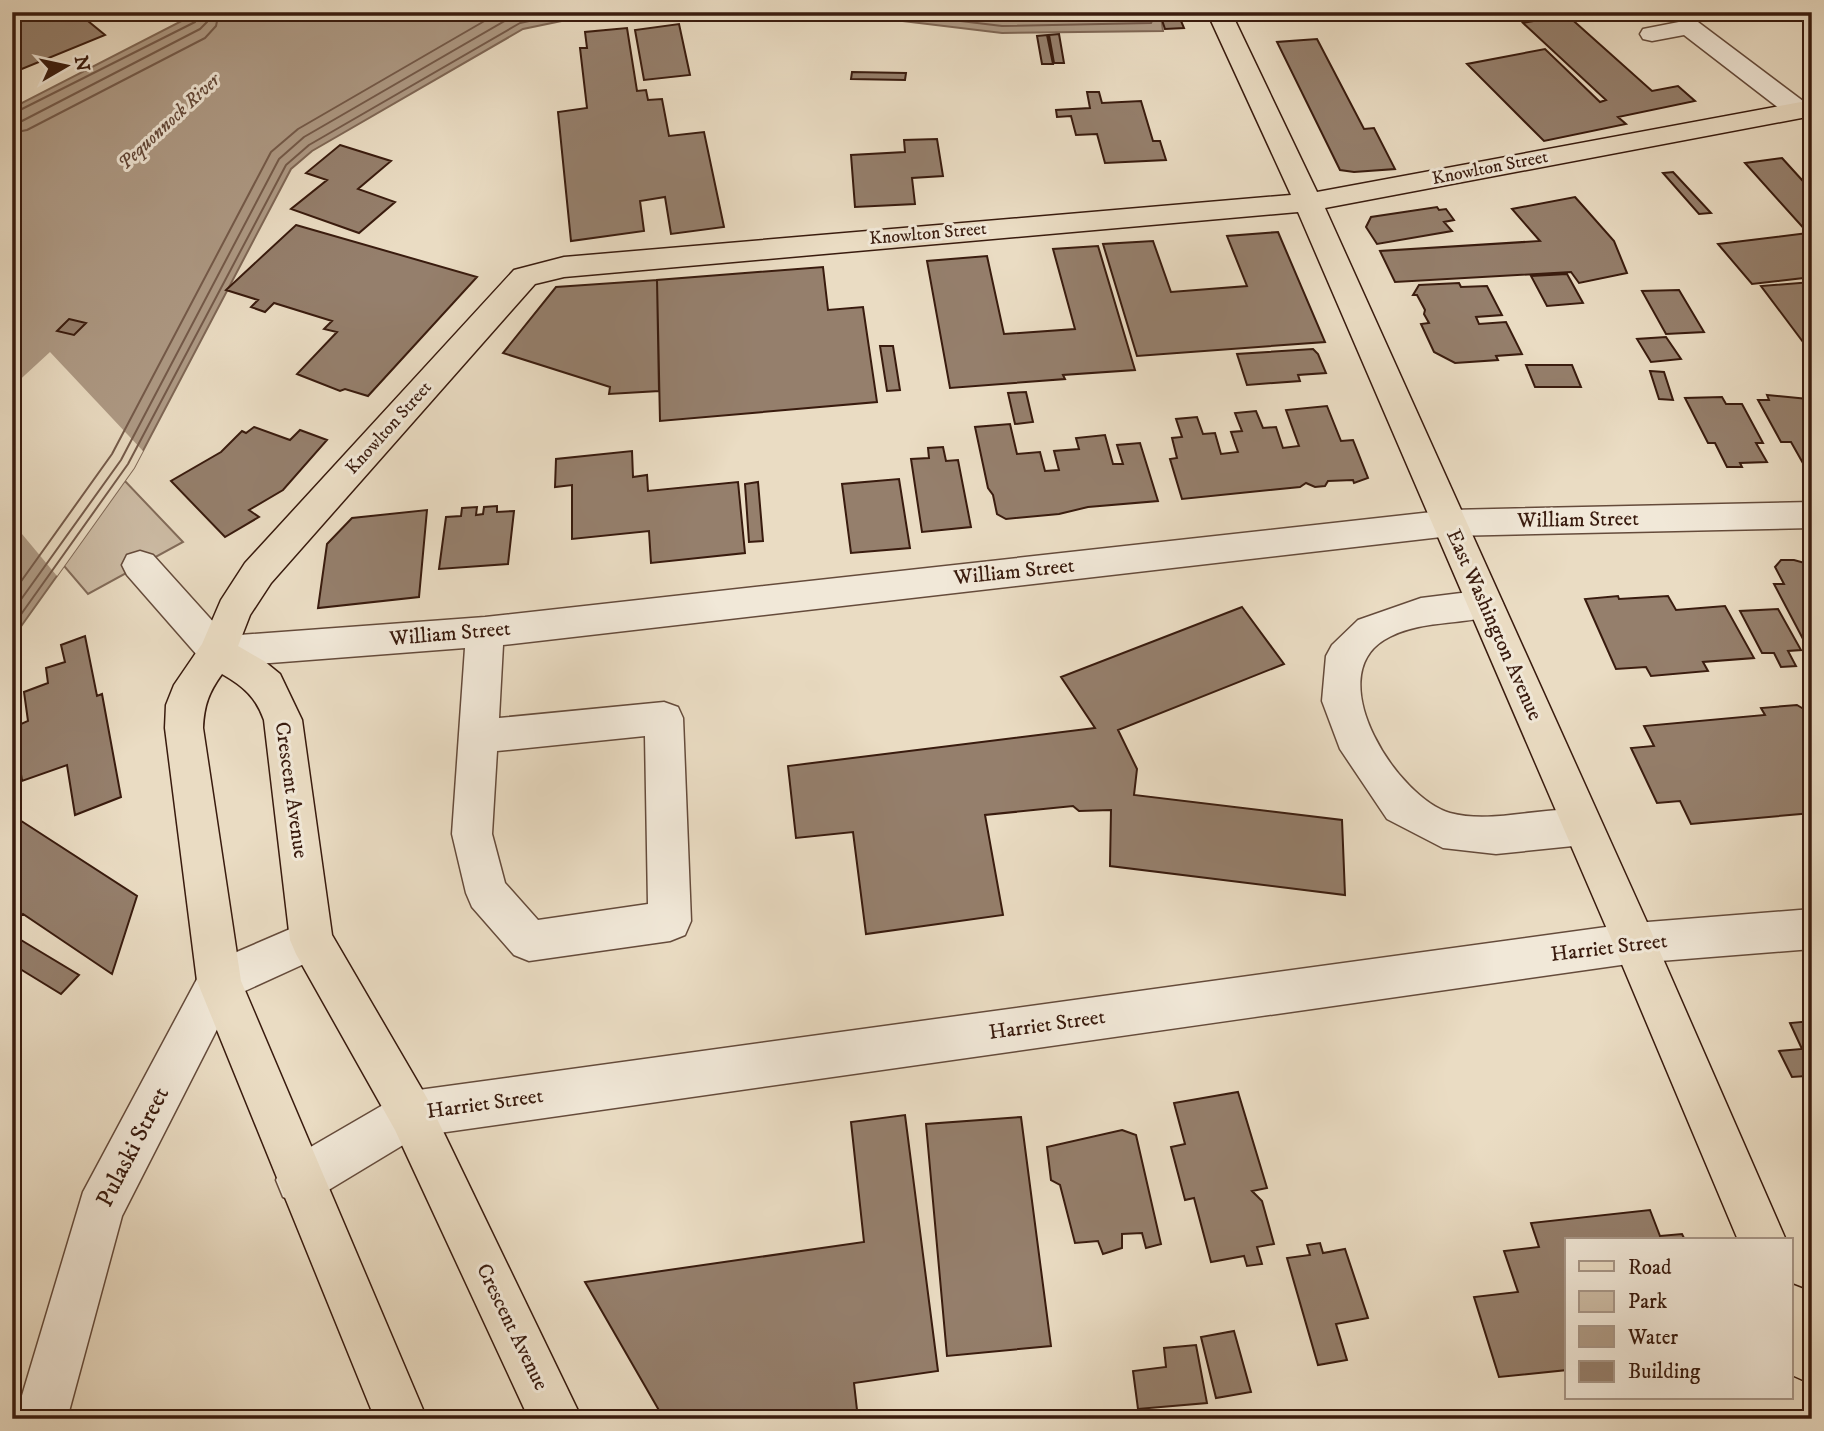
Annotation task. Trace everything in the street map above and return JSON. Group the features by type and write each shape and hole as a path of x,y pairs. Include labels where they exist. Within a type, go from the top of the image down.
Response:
{"main road":[{"name":"East Washington Avenue","path":"1223,21 1308,202 1450,523 1761,1238"},
{"name":"Knowlton Street","path":"217,653 234,610 258,573 525,277 564,267 1308,202 1805,109"},
{"name":"Crescent Avenue","path":"217,653 264,679 277,698 283,720 311,940 411,1114 556,1419"},
{"path":"217,653 193,685 185,705 184,729 219,981 401,1419"},
{"path":"1792,1311 1812,1358"}],"street":[{"path":"1652,34 1689,27 1805,109"},
{"name":"William Street","path":"217,653 485,632 1450,523 1812,515"},
{"path":"140,565 217,653"},
{"path":"1485,604 1421,612 1371,630 1345,656 1341,701 1360,748 1401,806 1443,830 1496,836 1583,827"},
{"path":"479,736 664,718 670,921 529,941 487,893 472,834 485,632"},
{"name":"Harriet Street","path":"300,1180 411,1114 1635,943 1812,929"},
{"path":"219,981 311,940"},
{"name":"Pulaski Street","path":"40,1419 100,1209 219,981"}],"green space":[{"path":"24,375 183,542 88,594 12,505 12,386"}],"water":[{"name":"Pequonnock River","path":"199,12 605,12 523,29 312,151 291,169 134,468 12,639 12,108"},
{"path":"828,12 1215,12 1161,16 1163,31 1002,33"}],"pier":[{"path":"50,352 143,451 134,468 57,576 12,522 12,387"}],"building":[{"path":"12,12 77,12 105,35 12,73"},
{"path":"1567,15 1652,91 1678,86 1695,101 1618,117 1626,124 1544,141 1467,64 1545,49 1600,102 1606,100 1523,23"},
{"path":"1179,16 1184,28 1165,29 1161,17"},
{"path":"679,24 690,75 644,80 635,30"},
{"path":"627,28 637,91 646,90 648,100 662,99 669,136 704,132 724,227 671,234 665,197 640,201 644,231 571,241 558,112 587,108 580,48 587,48 585,32"},
{"path":"1059,34 1064,63 1054,63 1049,35"},
{"path":"1047,35 1053,64 1042,64 1037,36"},
{"path":"1317,39 1364,129 1374,128 1395,169 1354,172 1340,170 1277,42"},
{"path":"852,72 906,73 905,80 851,79"},
{"path":"1087,92 1099,92 1102,103 1141,101 1153,141 1160,141 1166,160 1105,163 1097,134 1076,135 1071,116 1057,117 1056,110 1090,108"},
{"path":"937,139 943,176 912,178 915,204 855,207 851,155 905,152 904,140"},
{"path":"340,145 391,161 358,189 395,202 359,233 291,209 327,180 306,173"},
{"path":"1782,158 1812,191 1812,277 1752,284 1718,244 1808,233 1745,163"},
{"path":"1673,172 1711,213 1699,214 1663,173"},
{"path":"1575,197 1614,241 1627,273 1579,283 1571,272 1395,282 1380,251 1540,241 1512,209"},
{"path":"1437,207 1439,210 1446,209 1454,220 1444,222 1452,231 1377,244 1366,227 1371,217"},
{"path":"296,225 477,277 368,396 345,389 340,391 297,374 337,332 324,329 332,321 274,303 265,312 251,307 258,300 226,290"},
{"path":"1278,232 1325,342 1137,356 1103,244 1153,241 1171,292 1247,286 1227,236"},
{"path":"1098,246 1135,370 1063,375 1065,379 950,388 927,261 987,256 1004,334 1075,329 1053,249"},
{"path":"823,267 828,310 863,307 877,402 660,421 657,280"},
{"path":"1567,274 1583,303 1547,306 1531,276"},
{"path":"657,280 659,391 609,394 610,387 503,353 556,287"},
{"path":"1812,282 1812,345 1806,346 1761,286"},
{"path":"1459,283 1461,287 1487,286 1502,315 1476,317 1479,324 1506,322 1522,354 1496,356 1498,360 1455,363 1434,352 1421,324 1429,323 1424,314 1425,310 1417,295 1413,295 1419,285"},
{"path":"1679,290 1704,332 1666,334 1642,291"},
{"path":"69,319 86,323 74,335 57,331"},
{"path":"1666,337 1681,359 1651,362 1637,339"},
{"path":"880,346 893,346 900,390 887,391"},
{"path":"1313,349 1326,373 1298,375 1300,381 1247,385 1237,354"},
{"path":"1526,365 1572,365 1581,387 1535,387"},
{"path":"1650,371 1664,372 1673,400 1659,399"},
{"path":"1026,392 1033,422 1015,424 1008,393"},
{"path":"1767,395 1808,399 1812,406 1812,465 1804,465 1791,442 1781,442 1758,400 1769,400"},
{"path":"1722,397 1726,404 1742,404 1763,443 1756,443 1767,462 1740,463 1742,467 1727,467 1715,443 1708,443 1685,398"},
{"path":"1327,406 1341,441 1353,440 1368,478 1354,483 1353,480 1328,481 1325,486 1315,487 1306,483 1300,487 1182,499 1170,459 1177,458 1172,438 1182,437 1176,419 1197,417 1203,434 1215,433 1221,454 1238,452 1231,432 1242,431 1235,413 1256,411 1263,428 1276,427 1283,448 1299,446 1286,410"},
{"path":"1010,424 1017,454 1040,452 1045,471 1059,470 1054,451 1079,449 1076,438 1105,435 1113,464 1123,464 1117,445 1140,443 1158,501 1088,507 1059,514 1006,519 997,514 993,495 988,488 975,427"},
{"path":"254,427 290,440 300,430 327,440 283,490 249,510 259,517 225,537 171,481 221,452 242,431 246,433"},
{"path":"943,447 946,461 958,460 971,527 922,532 911,459 929,458 928,448"},
{"path":"632,451 633,477 647,475 648,491 738,482 745,553 651,563 649,531 572,539 572,485 555,487 556,459"},
{"path":"899,479 910,548 851,553 842,484"},
{"path":"758,482 763,541 749,542 745,484"},
{"path":"497,506 497,512 514,511 508,564 439,569 446,517 461,516 462,508 477,507 476,515 483,514 484,507"},
{"path":"427,510 419,597 318,608 327,544 352,518"},
{"path":"1781,560 1812,565 1812,656 1774,584 1784,584 1775,567"},
{"path":"1618,596 1619,599 1668,596 1676,610 1725,606 1754,658 1703,662 1708,671 1651,676 1646,667 1616,669 1585,599"},
{"path":"1242,607 1284,664 1118,730 1137,769 1134,795 1342,820 1345,895 1110,866 1111,810 1079,811 1073,806 985,815 1003,915 866,934 853,832 796,838 788,766 1095,728 1061,677"},
{"path":"1778,609 1801,650 1788,651 1796,666 1781,667 1774,653 1762,653 1740,611"},
{"path":"85,636 97,696 102,694 121,797 75,815 67,765 22,781 14,727 28,721 24,692 48,683 46,668 65,662 61,645"},
{"path":"1797,705 1812,714 1812,813 1691,824 1680,801 1657,803 1631,748 1654,746 1644,726 1765,715 1761,708"},
{"path":"12,815 137,896 112,974 23,914 12,924"},
{"path":"16,937 79,975 61,994 12,964 12,942"},
{"path":"1812,1021 1812,1088 1806,1076 1792,1077 1779,1051 1802,1049 1790,1023"},
{"path":"1238,1092 1267,1188 1252,1191 1262,1201 1274,1244 1257,1247 1262,1264 1247,1266 1244,1256 1211,1262 1194,1198 1185,1200 1171,1147 1185,1144 1174,1103"},
{"path":"905,1115 938,1371 854,1383 858,1419 664,1419 585,1282 864,1242 851,1122"},
{"path":"1021,1117 1051,1346 947,1356 926,1124"},
{"path":"1122,1130 1136,1135 1161,1244 1146,1248 1142,1233 1122,1234 1122,1248 1103,1254 1098,1241 1075,1243 1060,1185 1051,1180 1047,1147"},
{"path":"1650,1210 1660,1236 1682,1234 1684,1238 1565,1238 1565,1370 1499,1377 1474,1297 1518,1292 1504,1251 1539,1247 1531,1223"},
{"path":"1320,1243 1323,1253 1345,1249 1368,1318 1336,1324 1347,1360 1318,1365 1287,1258 1310,1255 1307,1245"},
{"path":"1234,1331 1251,1392 1216,1398 1201,1337"},
{"path":"1196,1345 1207,1403 1138,1409 1133,1371 1166,1367 1164,1348"}]}
